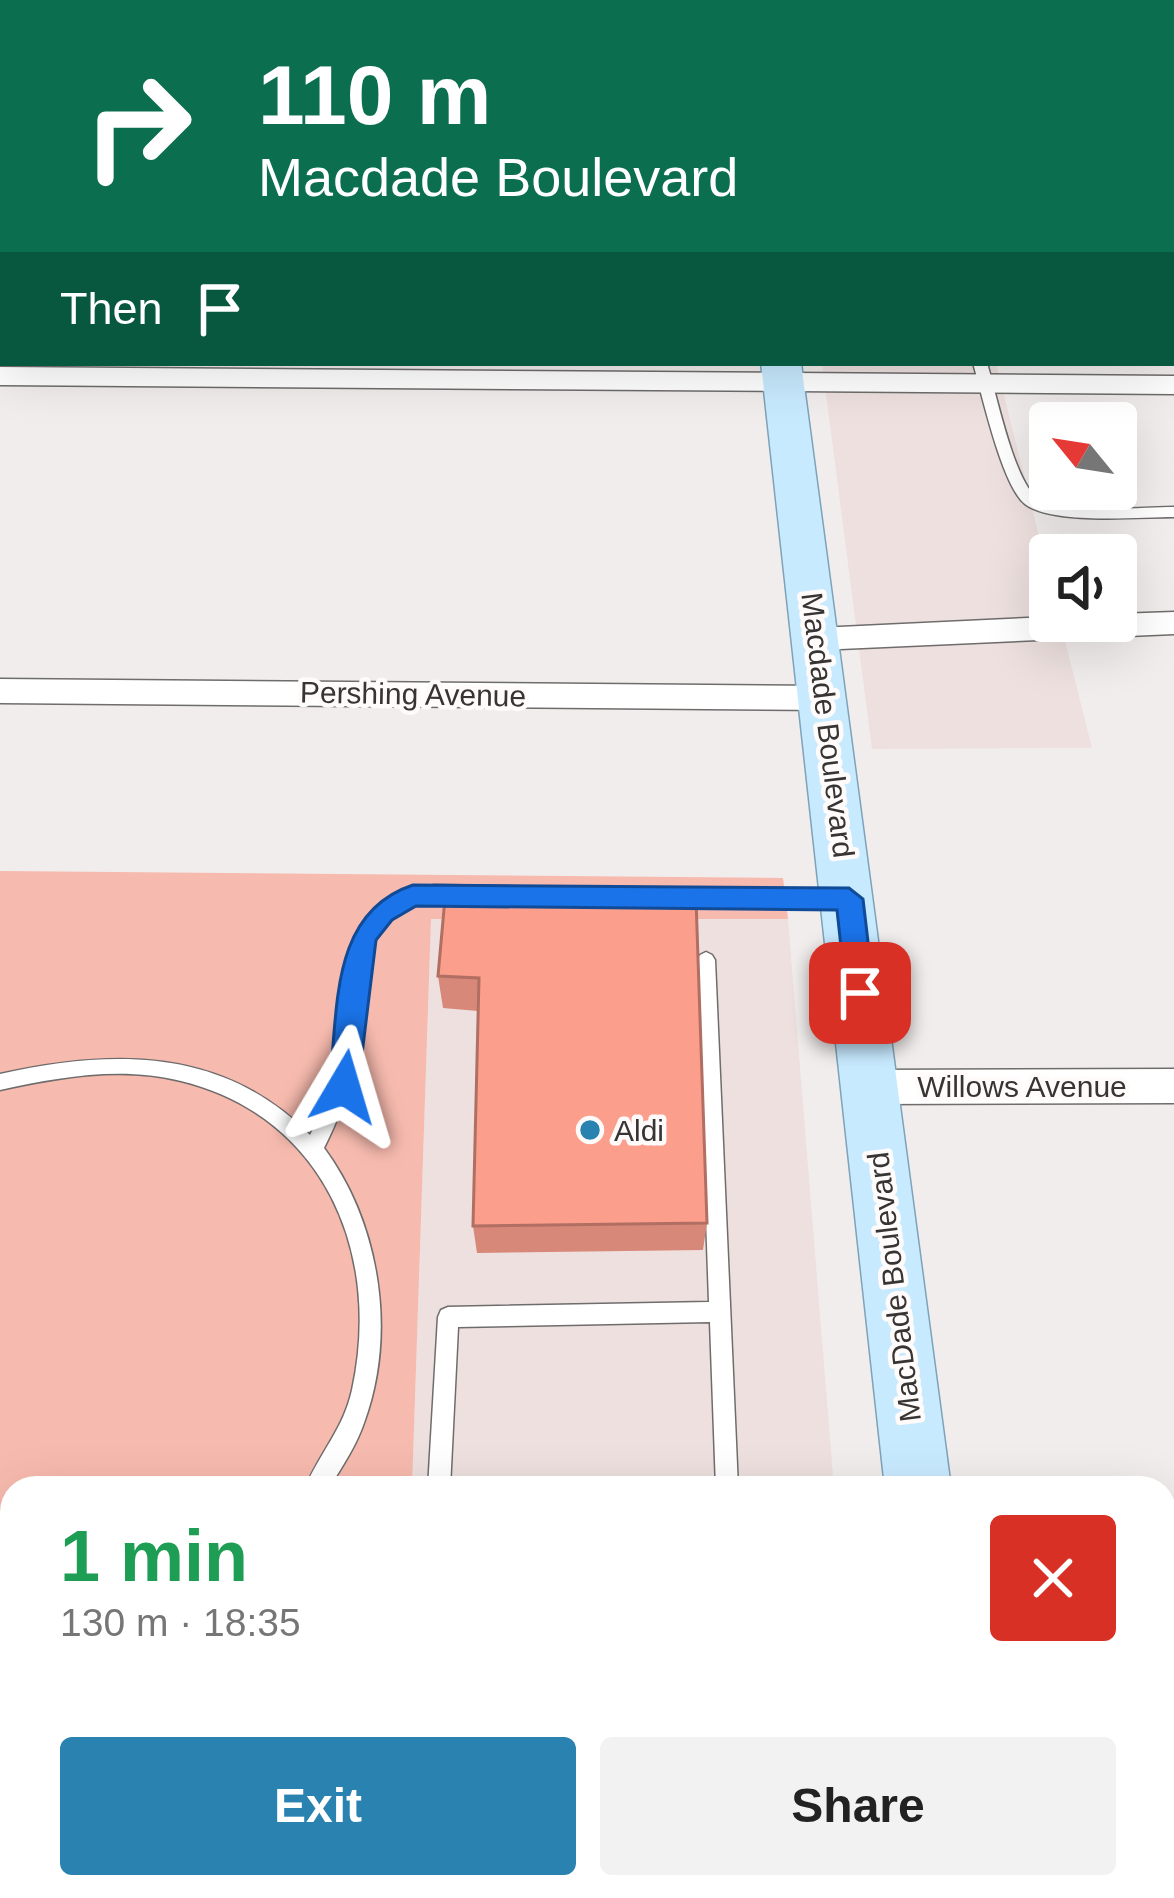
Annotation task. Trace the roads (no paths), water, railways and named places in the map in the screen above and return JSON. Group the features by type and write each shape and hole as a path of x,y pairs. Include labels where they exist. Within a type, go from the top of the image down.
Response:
{"main road":[{"name":"Macdade Boulevard","path":"782,374 826,698 870,1087"},
{"name":"MacDade Boulevard","path":"870,1087 917,1476"}],"street":[{"path":"0,376 983,375 1174,386"},
{"path":"818,639 1174,623"},
{"name":"Pershing Avenue","path":"0,691 826,698"},
{"name":"Willows Avenue","path":"870,1087 1174,1085"}],"lane":[{"path":"983,375 1014,478 1030,500 1067,513 1174,512"},
{"path":"314,1147 335,1116 344,1087 363,937 397,901 434,892 849,899"},
{"path":"706,960 727,1476"},
{"path":"1,1081 91,1062 176,1068 252,1096 314,1147 359,1225 373,1319 353,1424 323,1476"},
{"path":"440,1476 448,1317 720,1312"}],"place":[{"name":"Aldi","path":"590,1130"}]}
